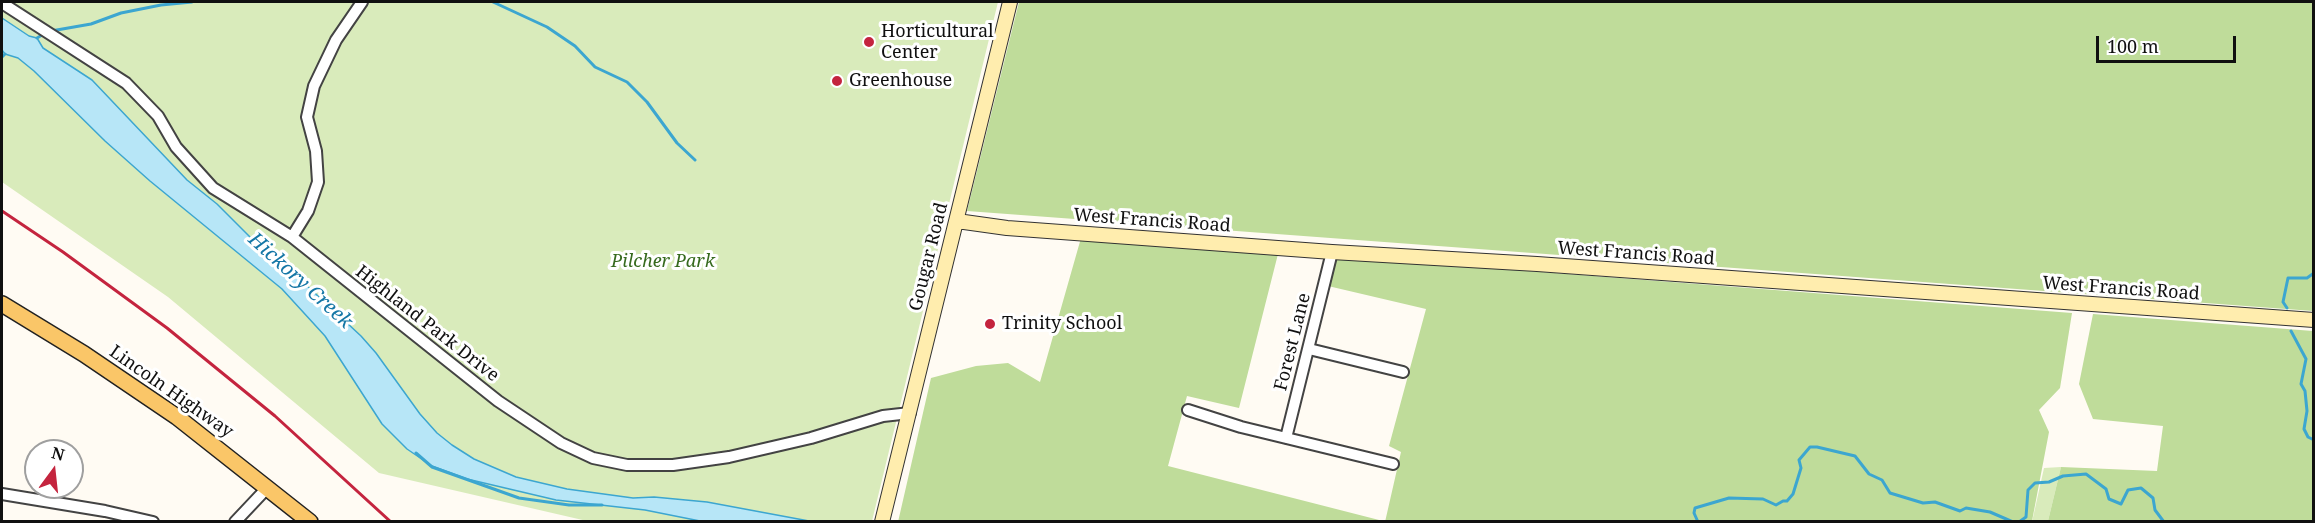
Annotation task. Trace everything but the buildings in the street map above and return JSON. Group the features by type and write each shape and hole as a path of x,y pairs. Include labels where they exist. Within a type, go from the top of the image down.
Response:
{"main road":[{"name":"Lincoln Highway","path":"2,304 84,354 177,417 310,522"}],"street":[{"path":"292,237 308,211 318,182 316,151 307,117 314,86 336,40 362,2"},
{"name":"Gougar Road","path":"882,522 1010,2"},
{"name":"Highland Park Drive","path":"2,3 126,83 159,116 176,147 213,188 292,237 498,401 561,443 593,458 627,465 673,465 729,457 811,438 883,416 910,413"},
{"name":"West Francis Road","path":"957,221 1007,228 1332,252 1537,264 2313,320"},
{"name":"Forest Lane","path":"1286,438 1332,252"},
{"path":"1309,349 1403,372"},
{"path":"1188,410 1241,427 1393,464"},
{"path":"235,522 268,487"},
{"path":"2,494 105,511 153,522"}],"green space":[{"name":"Pilcher Park","path":"2,2 998,2 872,521 587,521 379,473 168,297 2,182"},
{"path":"1019,2 2313,2 2313,311 967,211"},
{"path":"1081,238 1278,254 1239,408 1187,396 1168,466 1383,521 898,522 931,378 976,366 1008,363 1040,382"},
{"path":"1335,256 2072,313 2060,388 2039,410 2049,432 2032,521 1385,522 1401,452 1389,446 1426,309 1328,286"},
{"path":"2093,314 2313,331 2313,521 2048,521 2061,467 2157,471 2163,426 2093,419 2079,384"},
{"path":"2061,467 2048,521 2032,522 2044,468"}],"water":[{"path":"2,18 29,36 37,38 43,48 92,80 187,180 217,204 255,242 290,270 361,336 437,433 474,459 516,477 567,489 633,498 654,497 707,502 809,521 700,521 645,510 556,500 467,479 432,466 407,449 382,424 325,336 282,289 150,181 105,141 34,71 18,58 5,54 2,50"}],"waterway":[{"path":"51,31 91,24 121,13 192,2"},
{"path":"493,2 547,27 575,46 595,67 627,82 647,102 677,143 695,160"},
{"path":"37,38 42,35"},
{"path":"2,57 5,54"},
{"path":"2287,308 2283,302 2288,278 2307,278 2314,273"},
{"path":"2291,331 2306,359 2301,384 2305,391 2307,411 2304,429 2308,437 2314,440"},
{"path":"1698,522 1694,513 1695,508 1729,498 1763,499 1776,505 1787,501 1793,494 1801,468 1799,460 1810,447 1855,456 1869,474 1882,480 1890,493 1923,503 1935,502 1960,511 1966,508 1990,512 2013,522"},
{"name":"Hickory Creek","path":"416,453 432,467 519,498 569,505 602,505"},
{"path":"2019,522 2026,517 2028,490 2035,483 2049,482 2063,476 2086,474 2106,489 2109,499 2121,504 2128,490 2141,488 2153,498 2155,510 2164,522"},
{"path":"2231,522 2251,522"}],"railway":[{"path":"2,211 63,252 167,328 275,416 391,522"}],"place":[{"name":"Horticultural Center","path":"869,42"},
{"name":"Greenhouse","path":"837,81"},
{"name":"Trinity School","path":"990,324"}]}
